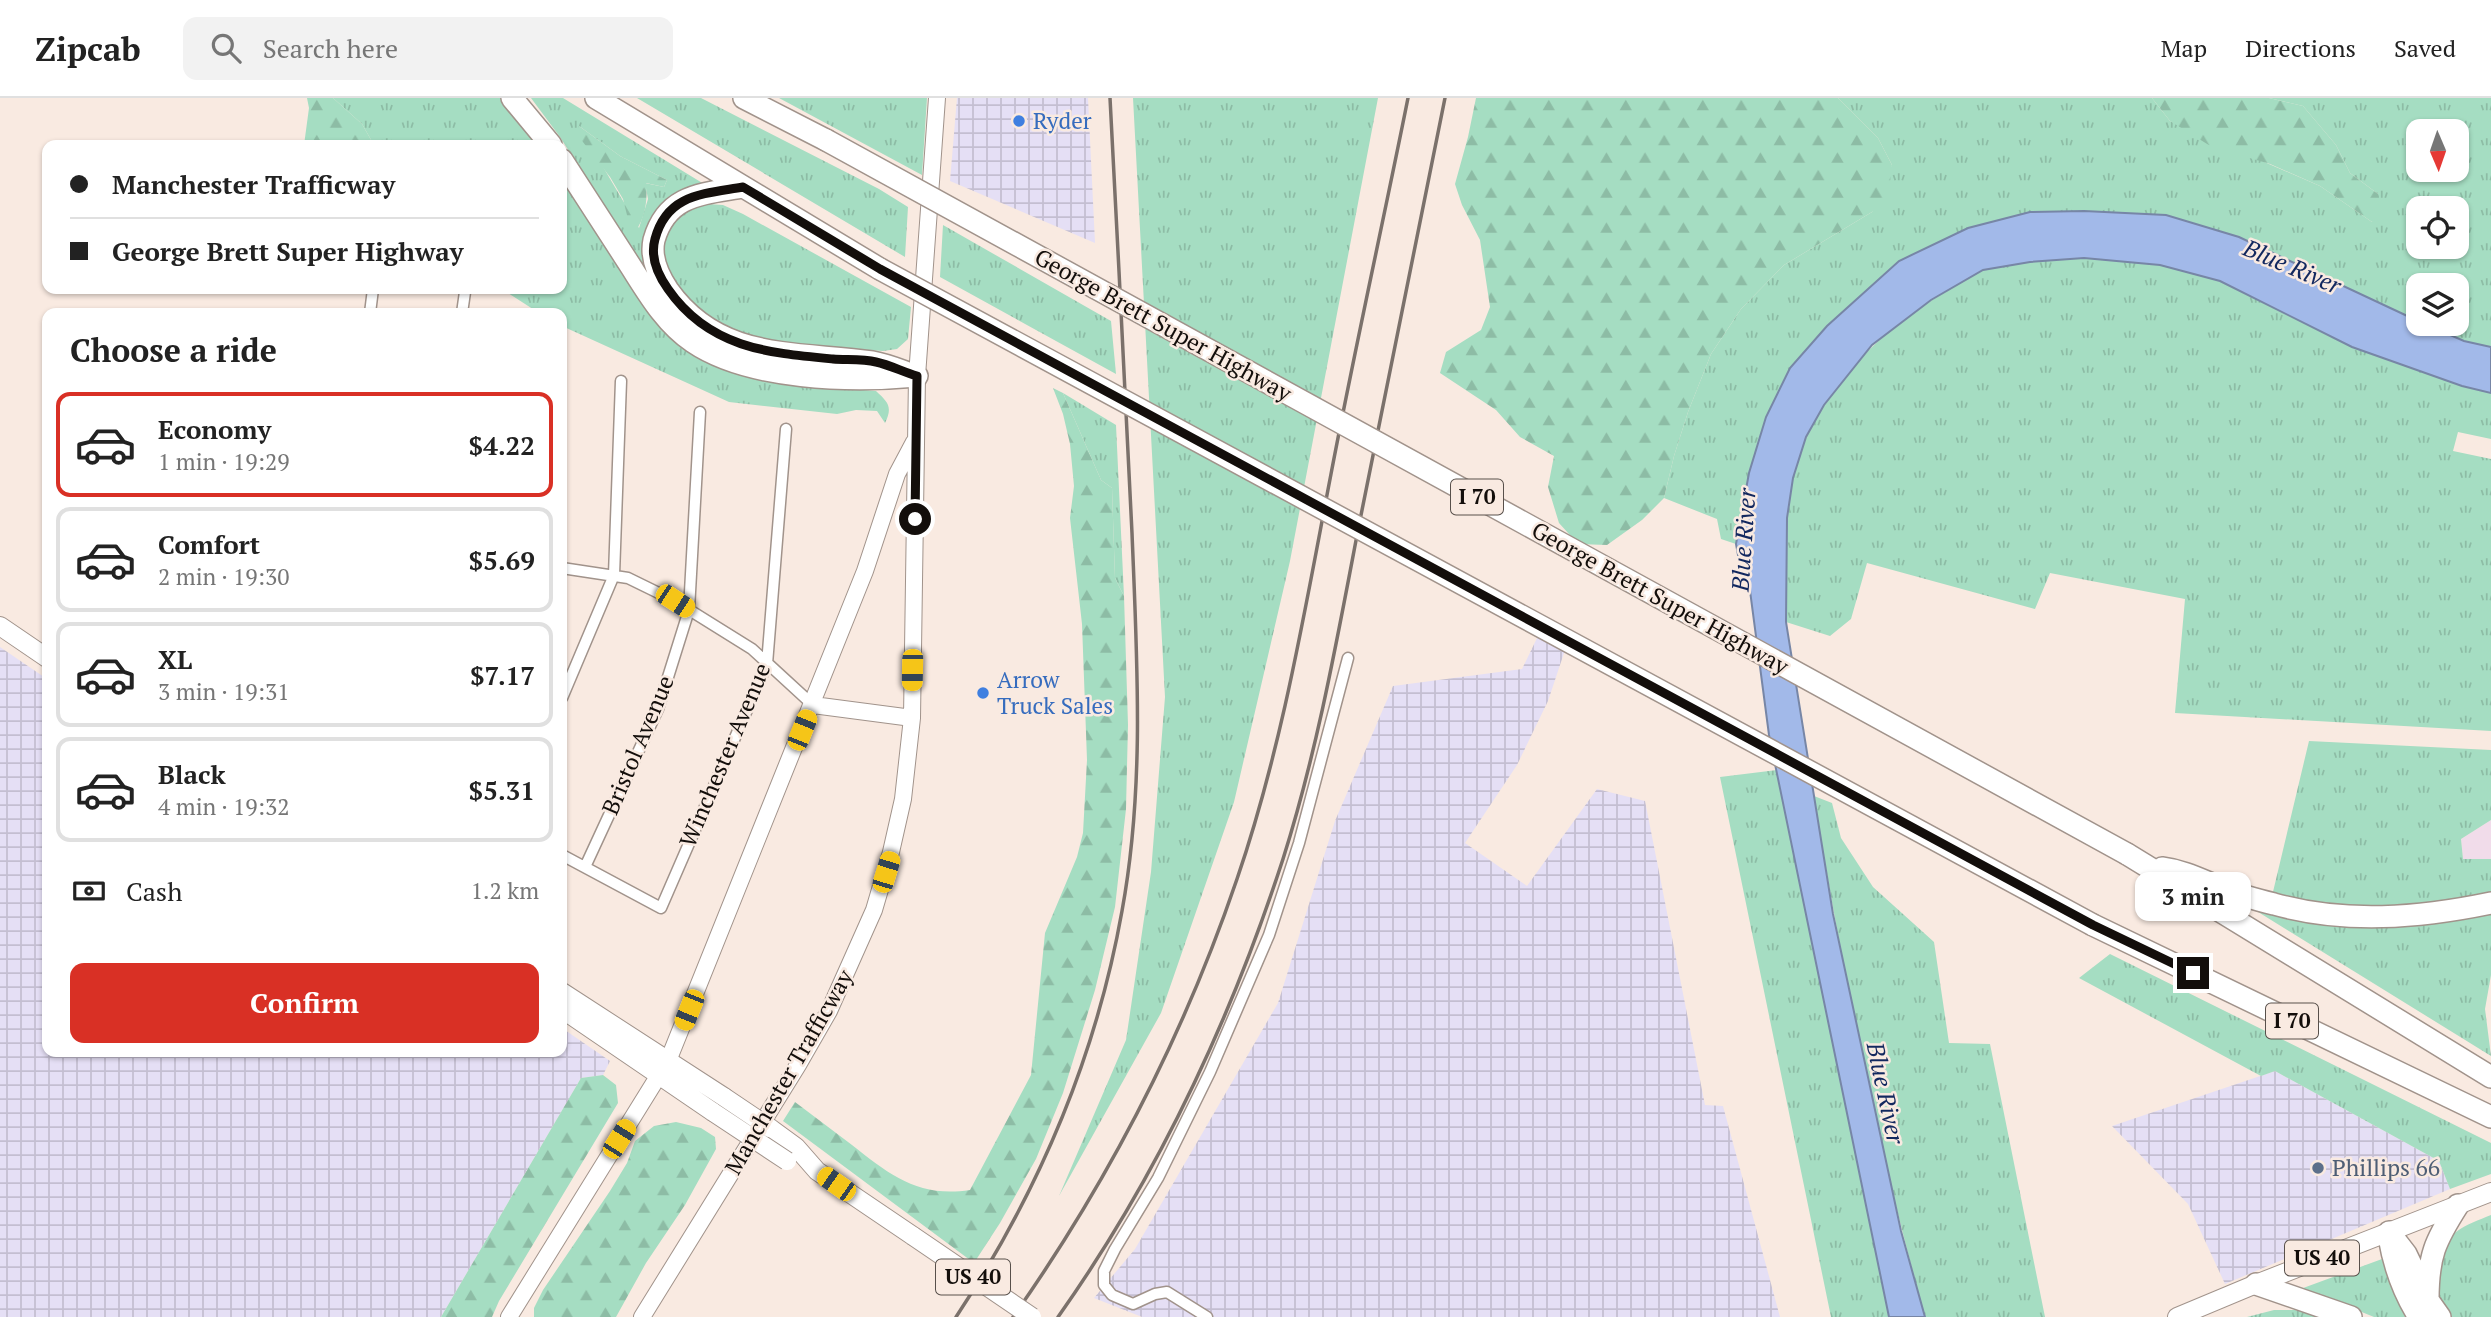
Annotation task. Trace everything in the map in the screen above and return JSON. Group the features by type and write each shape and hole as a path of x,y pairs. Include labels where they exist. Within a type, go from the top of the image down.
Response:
{"highway":[{"path":"512,98 547,140"},
{"name":"I 70","path":"597,98 880,269 2093,925 2491,1117"},
{"name":"George Brett Super Highway","path":"744,98 826,140 2127,853 2491,1077"},
{"path":"567,168 659,309 692,342 727,360 762,369 880,379 917,376"},
{"path":"743,187 689,197 669,210 658,226 653,245 654,261 661,279 675,299 703,326 748,347 773,353 876,362 917,376"},
{"path":"2149,867 2182,871 2229,891 2331,915 2353,917 2426,914 2491,903"},
{"path":"2429,1311 2428,1270 2435,1241 2458,1205"},
{"path":"2389,1232 2393,1258 2407,1298 2429,1311"},
{"name":"US 40","path":"2256,1284 2351,1317"}],"main road":[{"name":"Manchester Trafficway","path":"642,1317 798,1065 829,1010 874,910 891,852 903,799 912,718 917,376 937,98"},
{"path":"509,1317 664,1068 813,705 870,558 897,474 915,439"},
{"path":"0,626 42,655"},
{"path":"813,705 912,718"},
{"name":"US 40","path":"567,996 664,1068 713,1112 791,1154 1032,1317"},
{"name":"US 40","path":"567,1012 664,1068 724,1097 791,1154"},
{"name":"US 40","path":"2177,1317 2491,1192"}],"street":[{"path":"567,686 614,575 621,382"},
{"name":"Bristol Avenue","path":"585,867 659,709 689,610 700,412"},
{"name":"Winchester Avenue","path":"585,867 661,908 767,664 786,429"},
{"path":"567,569 614,575 645,585 752,649 813,705"},
{"path":"1207,1317 1167,1292 1155,1294 1133,1304 1112,1295 1104,1285 1104,1271 1158,1178 1210,1072 1269,934 1299,843 1348,658"},
{"path":"567,858 585,867"}],"shaded area":[{"path":"957,98 1088,98 1095,243 950,181"},
{"path":"1538,636 1565,650 1548,701 1517,765 1465,843 1527,886 1597,789 1645,801 1705,1105 1723,1106 1780,1317 1142,1317 1094,1298 1135,1249 1278,1003 1335,821 1393,686 1522,669"},
{"path":"0,647 42,676 42,1057 567,1057 567,1031 610,1061 603,1075 581,1078 441,1317 0,1317"},
{"path":"2491,820 2491,859 2463,859 2461,839"},
{"path":"2275,1071 2439,1161 2450,1189 2225,1284 2188,1204 2112,1126"}],"green space":[{"path":"307,98 333,98 362,124 371,140 305,140 309,108"},
{"path":"333,98 504,98 537,140 371,140 362,124"},
{"path":"531,98 563,98 704,184 672,196 658,212 647,245 649,277 567,148 567,140 562,140","holes":["579,126 620,156 667,180 664,187 645,183 648,199 639,228"]},
{"path":"637,98 701,98 879,189 908,207 905,257"},
{"path":"779,98 927,98 922,175"},
{"path":"1133,98 1378,98 1290,561 1234,802 1161,1013 1059,1196 1126,1040 1151,872 1165,697"},
{"path":"1476,98 1838,98 1878,138 1892,165 1889,191 1872,212 1784,265 1741,309 1711,354 1688,412 1664,498 1642,520 1607,545 1578,544 1559,523 1548,487 1554,456 1520,437 1496,410 1440,373 1446,352 1481,330 1490,307 1480,240 1462,205 1455,184"},
{"path":"1838,98 2152,98 2170,121 2320,186 2372,222 2378,194 2350,173 2336,145 2303,106 2269,98 2491,98 2491,347 2453,336 2469,336 2469,273 2406,273 2406,315 2333,282 2166,215 2084,211 2030,212 1899,261 1827,326 1749,473 1736,544 1721,539 1717,519 1664,498 1688,412 1711,354 1741,309 1784,265 1872,212 1892,165 1878,138"},
{"path":"2152,98 2269,98 2303,106 2336,145 2350,173 2378,194 2382,214 2372,222 2320,186 2270,164 2212,147 2170,121"},
{"path":"579,126 620,156 667,180 664,187 646,183 645,211 632,235 623,199 610,177 576,133"},
{"path":"567,184 645,307 662,328 729,370 751,378 778,383 876,391 884,398 889,413 885,423 877,411 856,410 837,414 729,402 567,328 567,308 531,308 510,294 567,294"},
{"path":"708,204 723,205 743,214 911,307 908,339 897,349 883,351 797,345 743,334 718,322 695,306 675,284 668,272 663,253 664,239 677,216 688,209"},
{"path":"943,225 1111,321 1116,374 940,277"},
{"path":"2084,258 2160,265 2220,281 2352,347 2462,386 2491,393 2491,439 2458,432 2453,451 2491,459 2491,731 2175,713 2185,599 2050,573 2035,609 1867,563 1851,619 1830,636 1786,622 1786,532 1793,478 1802,448 1816,419 1853,367 1899,323 1976,273 2021,262"},
{"path":"1053,388 1063,393 1101,480 1112,488 1115,578 1124,596 1128,725 1126,809 1115,907 1095,990 1063,1093 1036,1159 974,1263 783,1121 795,1102 879,1166 906,1182 935,1191 970,1190 1031,1075 1045,933 1077,857 1083,833 1087,760 1082,624 1070,518 1074,486 1070,444"},
{"path":"1063,393 1116,425 1124,596 1115,578 1112,488 1101,480"},
{"path":"2309,741 2491,750 2491,820 2461,839 2463,859 2491,859 2491,893 2423,907 2321,905 2272,896"},
{"path":"1777,770 1889,1317 1831,1317 1720,777"},
{"path":"1814,796 1832,803 1841,838 1873,887 1934,942 1949,1043 1990,1044 2045,1317 1925,1317 1862,1058"},
{"path":"2242,902 2291,914 2491,910 2491,975 2485,1009 2491,1056"},
{"path":"2110,954 2491,1143 2491,1174 2450,1189 2439,1161 2275,1071 2261,1076 2079,978"},
{"path":"603,1075 616,1085 618,1103 492,1317 441,1317 581,1078"},
{"path":"676,1122 701,1128 715,1137 716,1149 616,1317 534,1317 534,1308 543,1290 610,1191 627,1163 635,1141 654,1126"},
{"path":"2491,1215 2491,1317 2452,1317 2442,1302 2438,1288 2440,1264 2446,1245 2460,1229"},
{"path":"2382,1259 2405,1317 2374,1317 2332,1300 2295,1291"},
{"path":"2274,1310 2295,1310 2325,1317 2247,1317"}],"water":[{"name":"Blue River","path":"2084,211 2166,215 2239,237 2406,315 2406,336 2453,336 2491,347 2491,393 2462,386 2352,347 2220,281 2160,265 2084,258 2030,262 1983,270 1931,300 1872,345 1824,405 1806,437 1793,478 1787,518 1786,622 1833,914 1901,1231 1925,1317 1889,1317 1769,735 1749,583 1740,566 1736,544 1749,473 1766,417 1790,368 1827,326 1899,261 1968,228 2030,212"}],"railway":[{"path":"956,1317 986,1270 1038,1173 1080,1071 1111,965 1129,864 1137,770 1137,675 1130,479 1110,98"},
{"path":"1013,1317 1081,1214 1141,1106 1193,994 1253,830 1280,729 1302,627 1408,98"},
{"path":"1058,1317 1127,1209 1188,1097 1239,980 1283,859 1325,696 1445,98"}],"place":[{"name":"Ryder","path":"1019,121"},
{"name":"Arrow Truck Sales","path":"983,693"},
{"name":"Phillips 66","path":"2318,1168"}],"route":[{"path":"915,519 917,376 876,362 773,353 748,347 703,326 675,299 661,279 654,261 653,245 658,226 669,210 689,197 743,187 880,269 2093,925 2193,973"}]}
